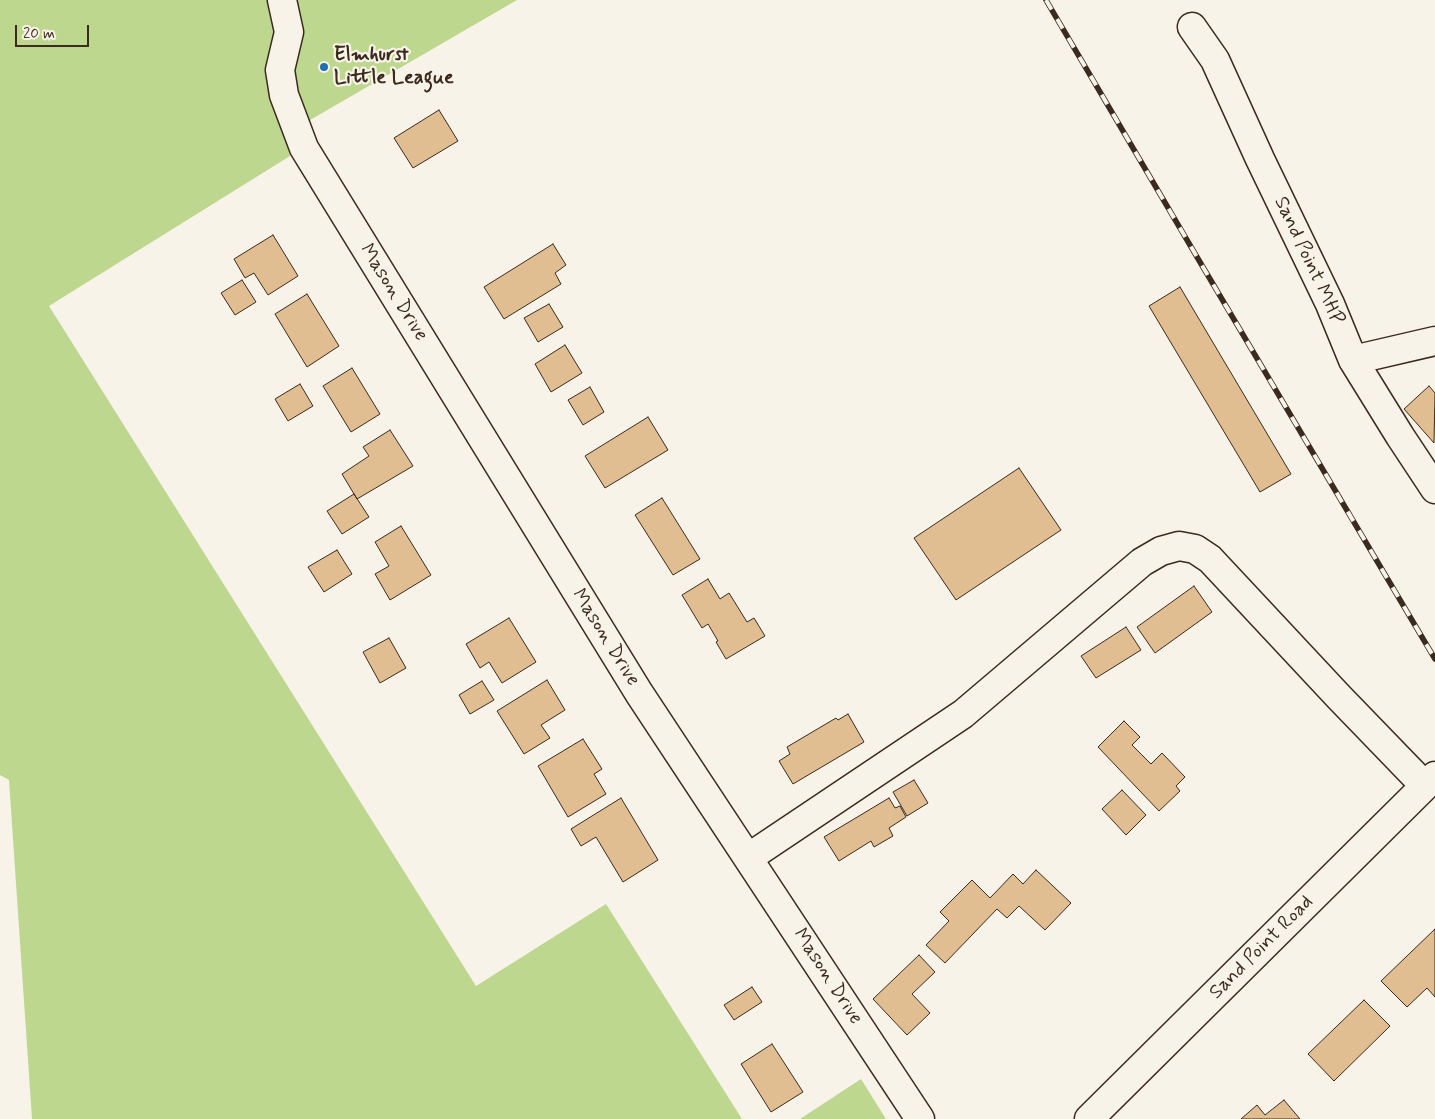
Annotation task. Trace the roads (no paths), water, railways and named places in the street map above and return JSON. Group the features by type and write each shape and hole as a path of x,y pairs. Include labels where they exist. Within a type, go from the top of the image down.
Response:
{"street":[{"name":"Mason Drive","path":"282,0 289,32 280,70 284,95 304,148 639,692 920,1119"},
{"name":"Sand Point MHP","path":"1192,27 1215,60 1260,159 1330,304 1353,360 1435,489"},
{"path":"1353,360 1435,341"},
{"path":"748,858 963,714 1142,562 1161,551 1179,546 1196,549 1210,559 1338,696 1430,781"},
{"name":"Sand Point Road","path":"1089,1119 1430,781"}],"railway":[{"path":"1046,0 1435,659"}],"place":[{"name":"Elmhurst Little League","path":"324,67"}]}
